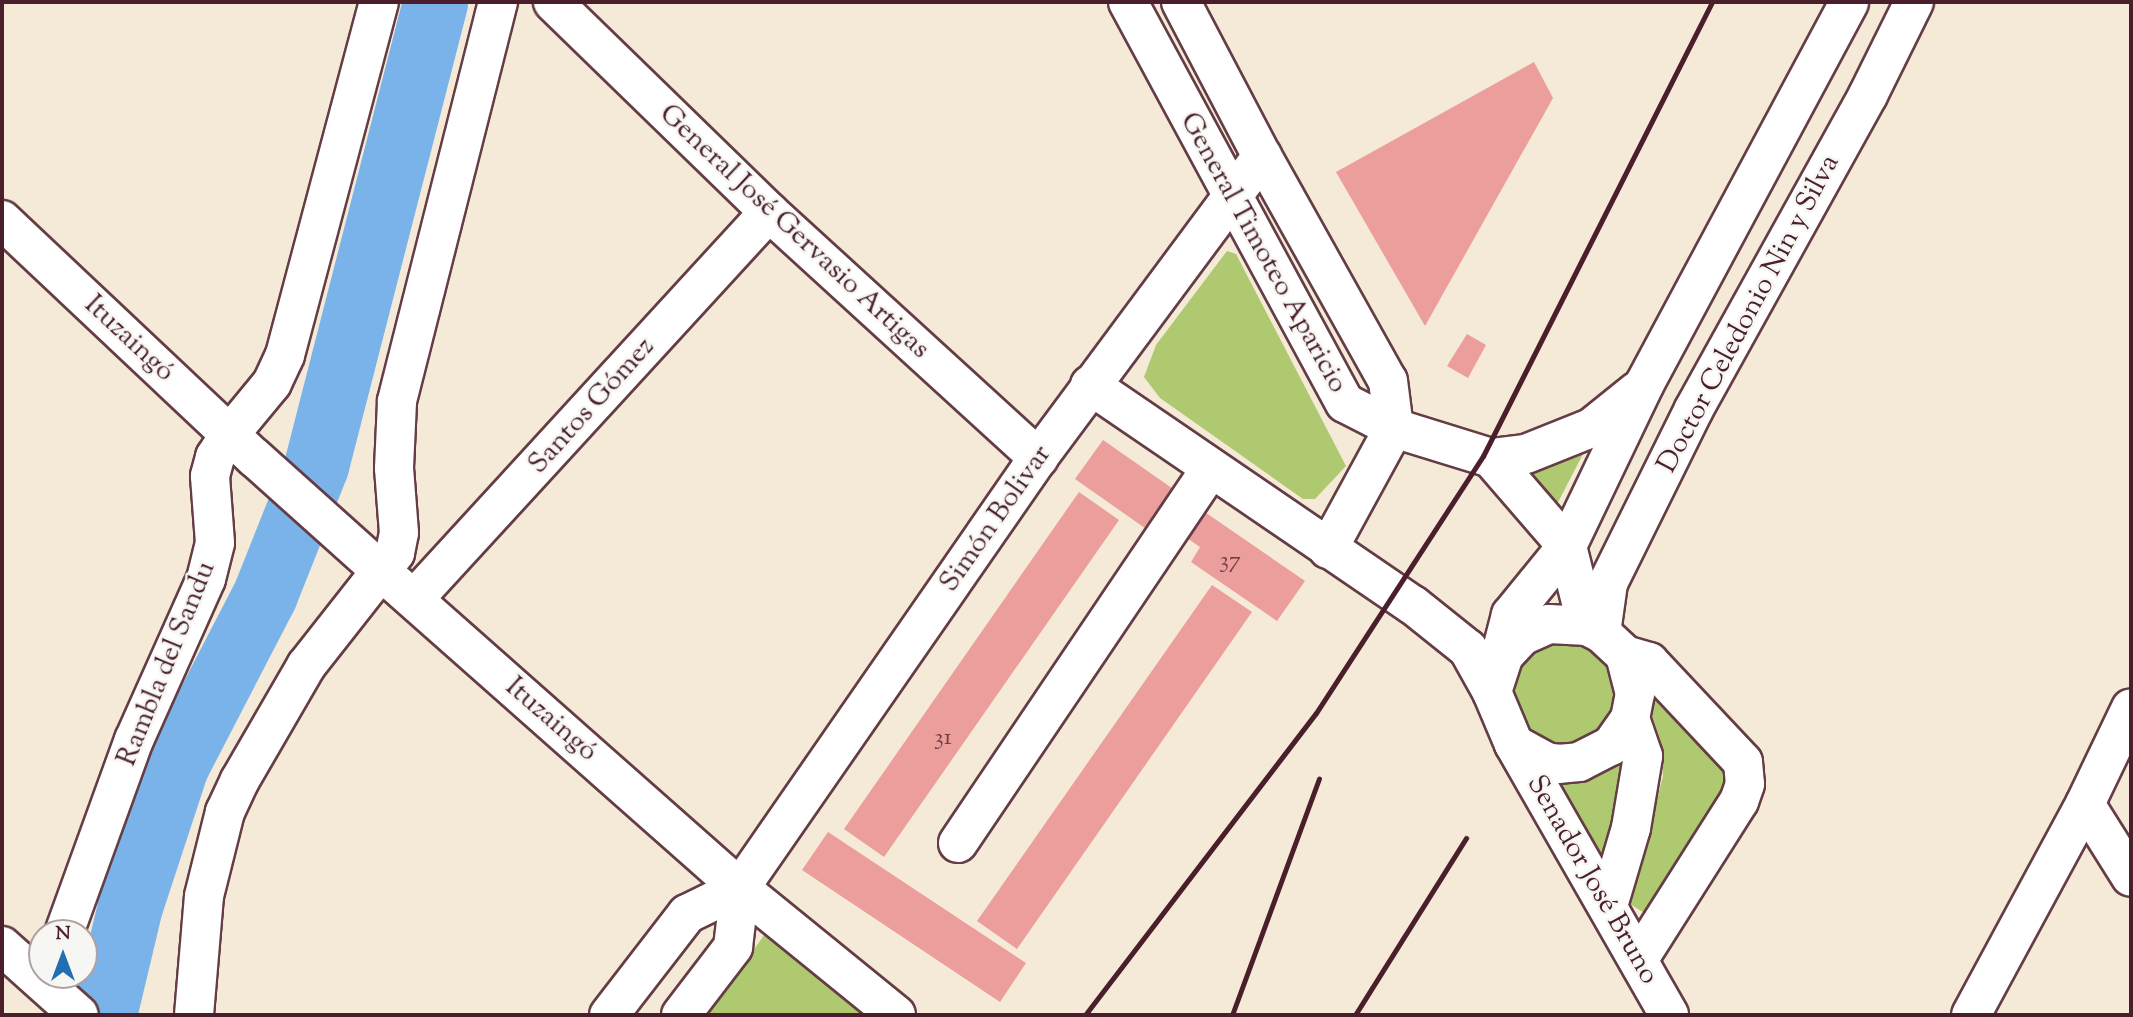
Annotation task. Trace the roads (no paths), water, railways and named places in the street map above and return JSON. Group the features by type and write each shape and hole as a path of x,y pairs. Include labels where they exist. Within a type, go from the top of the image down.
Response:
{"street":[{"name":"Rambla del Sandu","path":"69,919 134,740 206,579 215,543 210,476 215,457 242,446 285,355 379,2"},
{"path":"194,1015 204,896 225,812 240,780 306,666 371,561 395,553 399,533 394,468 397,401 498,2"},
{"name":"General José Gervasio Artigas","path":"553,2 769,212 1038,458"},
{"name":"General Timoteo Aparicio","path":"1128,2 1345,403 1394,428"},
{"name":"General Timoteo Aparicio","path":"1181,2 1262,156 1388,382 1394,428"},
{"name":"Doctor Celedonio Nin y Silva","path":"1495,681 1511,615 1567,546 1644,385 1849,2"},
{"name":"Doctor Celedonio Nin y Silva","path":"1604,638 1608,583 1682,434 1868,95 1914,2"},
{"path":"1815,68 1868,95"},
{"name":"Simón Bolivar","path":"681,1015 733,947 740,888 1090,385 1262,156"},
{"name":"Santos Gómez","path":"414,600 769,212"},
{"name":"Ituzaingó","path":"2,220 242,446 414,600 740,888 896,1015"},
{"path":"1090,385 1413,605 1468,649 1495,681 1514,744 1546,762 1579,762 1611,746 1630,719 1635,694 1604,638 1567,546 1491,458"},
{"path":"1328,548 1394,428 1491,458 1526,454 1591,428 1644,385"},
{"path":"958,843 1211,468"},
{"path":"1495,681 1504,654 1522,636 1549,624 1604,638 1649,662 1742,762 1745,784 1739,802 1638,960"},
{"path":"1971,1015 2085,804 2131,708"},
{"path":"1608,906 1631,828 1643,757 1630,719"},
{"name":"Senador José Bruno","path":"1514,744 1669,1015"},
{"path":"2085,804 2131,877"},
{"name":"Simón Bolivar","path":"609,1015 687,914 740,888"},
{"path":"2,946 43,992 79,1015"}],"waterway":[{"path":"104,1015 130,906 176,766 265,594 316,466 435,2"}],"railway":[{"path":"1085,1015 1316,713 1483,456 1712,2"},
{"path":"1232,1015 1319,778"},
{"path":"1355,1015 1466,838"}]}
